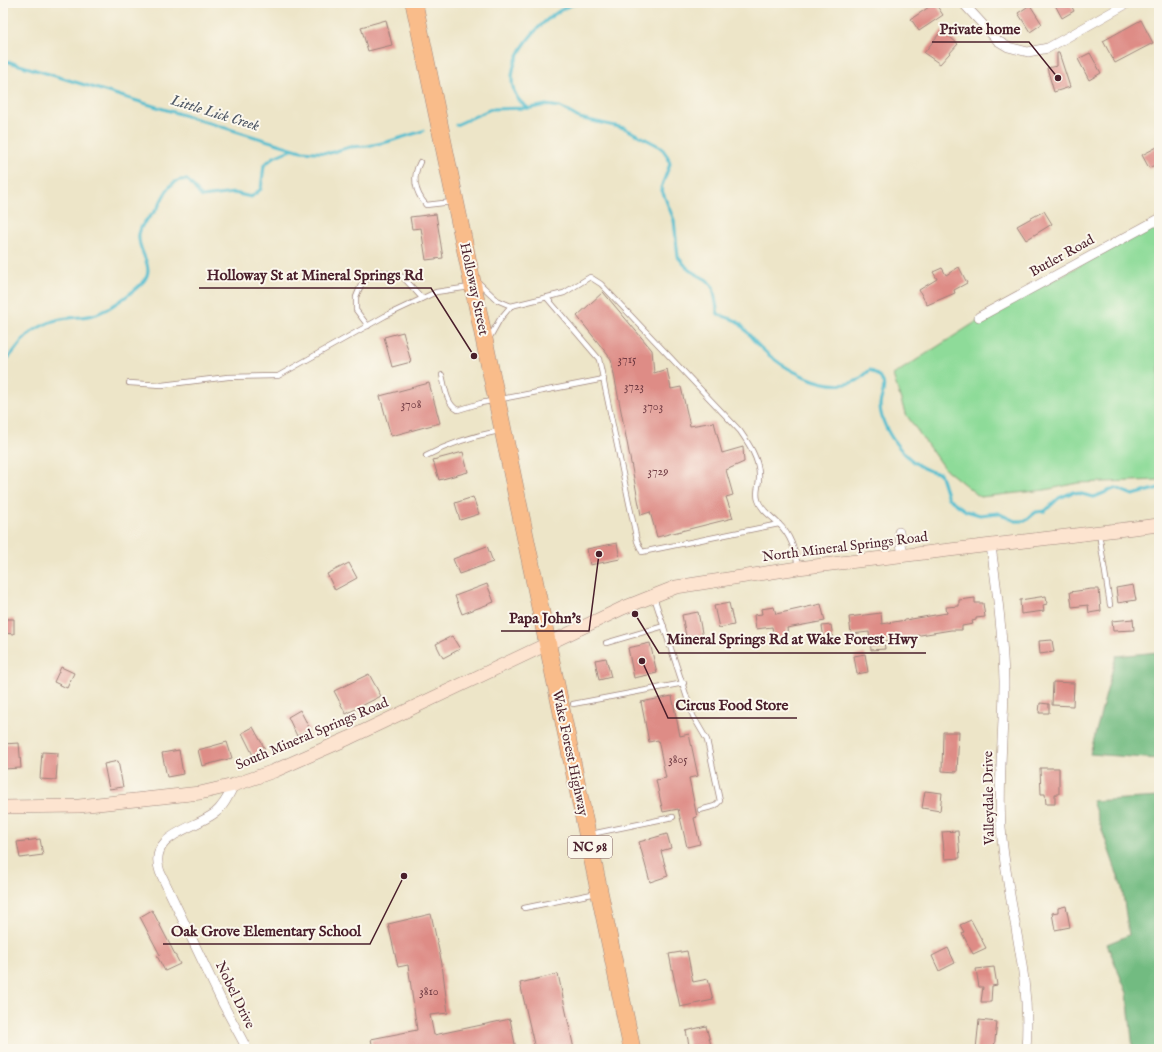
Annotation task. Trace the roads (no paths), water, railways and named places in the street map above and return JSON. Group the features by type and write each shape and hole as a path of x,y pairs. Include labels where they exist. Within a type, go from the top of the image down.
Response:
{"highway":[{"name":"Holloway Street","path":"414,3 548,645"},
{"name":"Wake Forest Highway","path":"548,645 632,1049"}],"street":[{"path":"963,3 998,41 1008,47 1028,52 1048,48 1128,3"},
{"name":"Butler Road","path":"979,317 1159,219"},
{"name":"North Mineral Springs Road","path":"548,645 654,595 690,584 798,568 1159,525"},
{"path":"899,532 903,555"},
{"name":"Valleydale Drive","path":"992,546 1003,646 1001,827 1009,888 1025,981 1027,1005 1026,1049"},
{"name":"South Mineral Springs Road","path":"3,807 93,804 200,793 234,785 274,771 349,738 548,645"},
{"name":"Nobel Drive","path":"234,785 226,801 216,812 166,841 161,845 157,857 160,872 223,1004 247,1049"}],"lane":[{"path":"420,162 414,173 418,196 426,205 456,202"},
{"path":"368,326 356,310 356,296 361,285 370,276 381,272 403,277 422,298"},
{"path":"129,384 162,385 228,377 278,376 422,298 472,279 492,296 511,306 564,293 586,278 590,277 601,284 740,431 757,461 760,476 757,492 758,500 763,510 779,524 790,537 796,551 798,568"},
{"path":"547,298 596,355 604,379 637,541 642,552 779,524"},
{"path":"486,350 492,332 511,306"},
{"path":"442,375 449,401 454,408 458,410 497,400 604,379"},
{"path":"426,456 442,447 464,439 503,430"},
{"path":"1099,533 1110,605"},
{"path":"654,595 684,683 693,716 707,740 720,801 715,806 700,810"},
{"path":"606,643 664,626"},
{"path":"573,704 684,683"},
{"path":"587,835 673,817"},
{"path":"524,908 599,892"}],"waterway":[{"path":"528,108 517,97 512,84 513,69 519,54 539,27 552,16 577,3"},
{"name":"Little Lick Creek","path":"3,60 301,151 330,153 349,147 368,146 387,142 423,131"},
{"name":"Little Lick Creek","path":"456,125 491,109 531,108 546,105 560,107 579,118 624,128 661,147 668,157 670,164 661,188 674,220 678,257 689,270 707,280 713,287 718,314 738,322 757,344 769,355 805,377 832,384 844,384 858,380 870,370 879,376 884,385 880,406 882,416 892,438 900,449 919,466 930,471 940,473 948,498 966,511 980,515 998,513 1015,521 1025,521 1036,512 1045,511 1059,498 1073,492 1094,497 1116,488 1133,495 1159,488"},
{"path":"3,362 11,355 25,337 38,328 59,319 87,316 104,311 141,284 146,278 148,272 146,260 139,241 140,230 144,222 156,210 168,188 176,181 187,180 202,197 234,193 251,197 261,189 264,165 274,157 292,149"}],"place":[{"name":"Private home","path":"1058,78"},
{"name":"Holloway St at Mineral Springs Rd","path":"474,356"},
{"name":"Papa John's","path":"599,554"},
{"name":"Mineral Springs Rd at Wake Forest Hwy","path":"635,614"},
{"name":"Circus Food Store","path":"642,661"},
{"name":"Oak Grove Elementary School","path":"404,876"}]}
